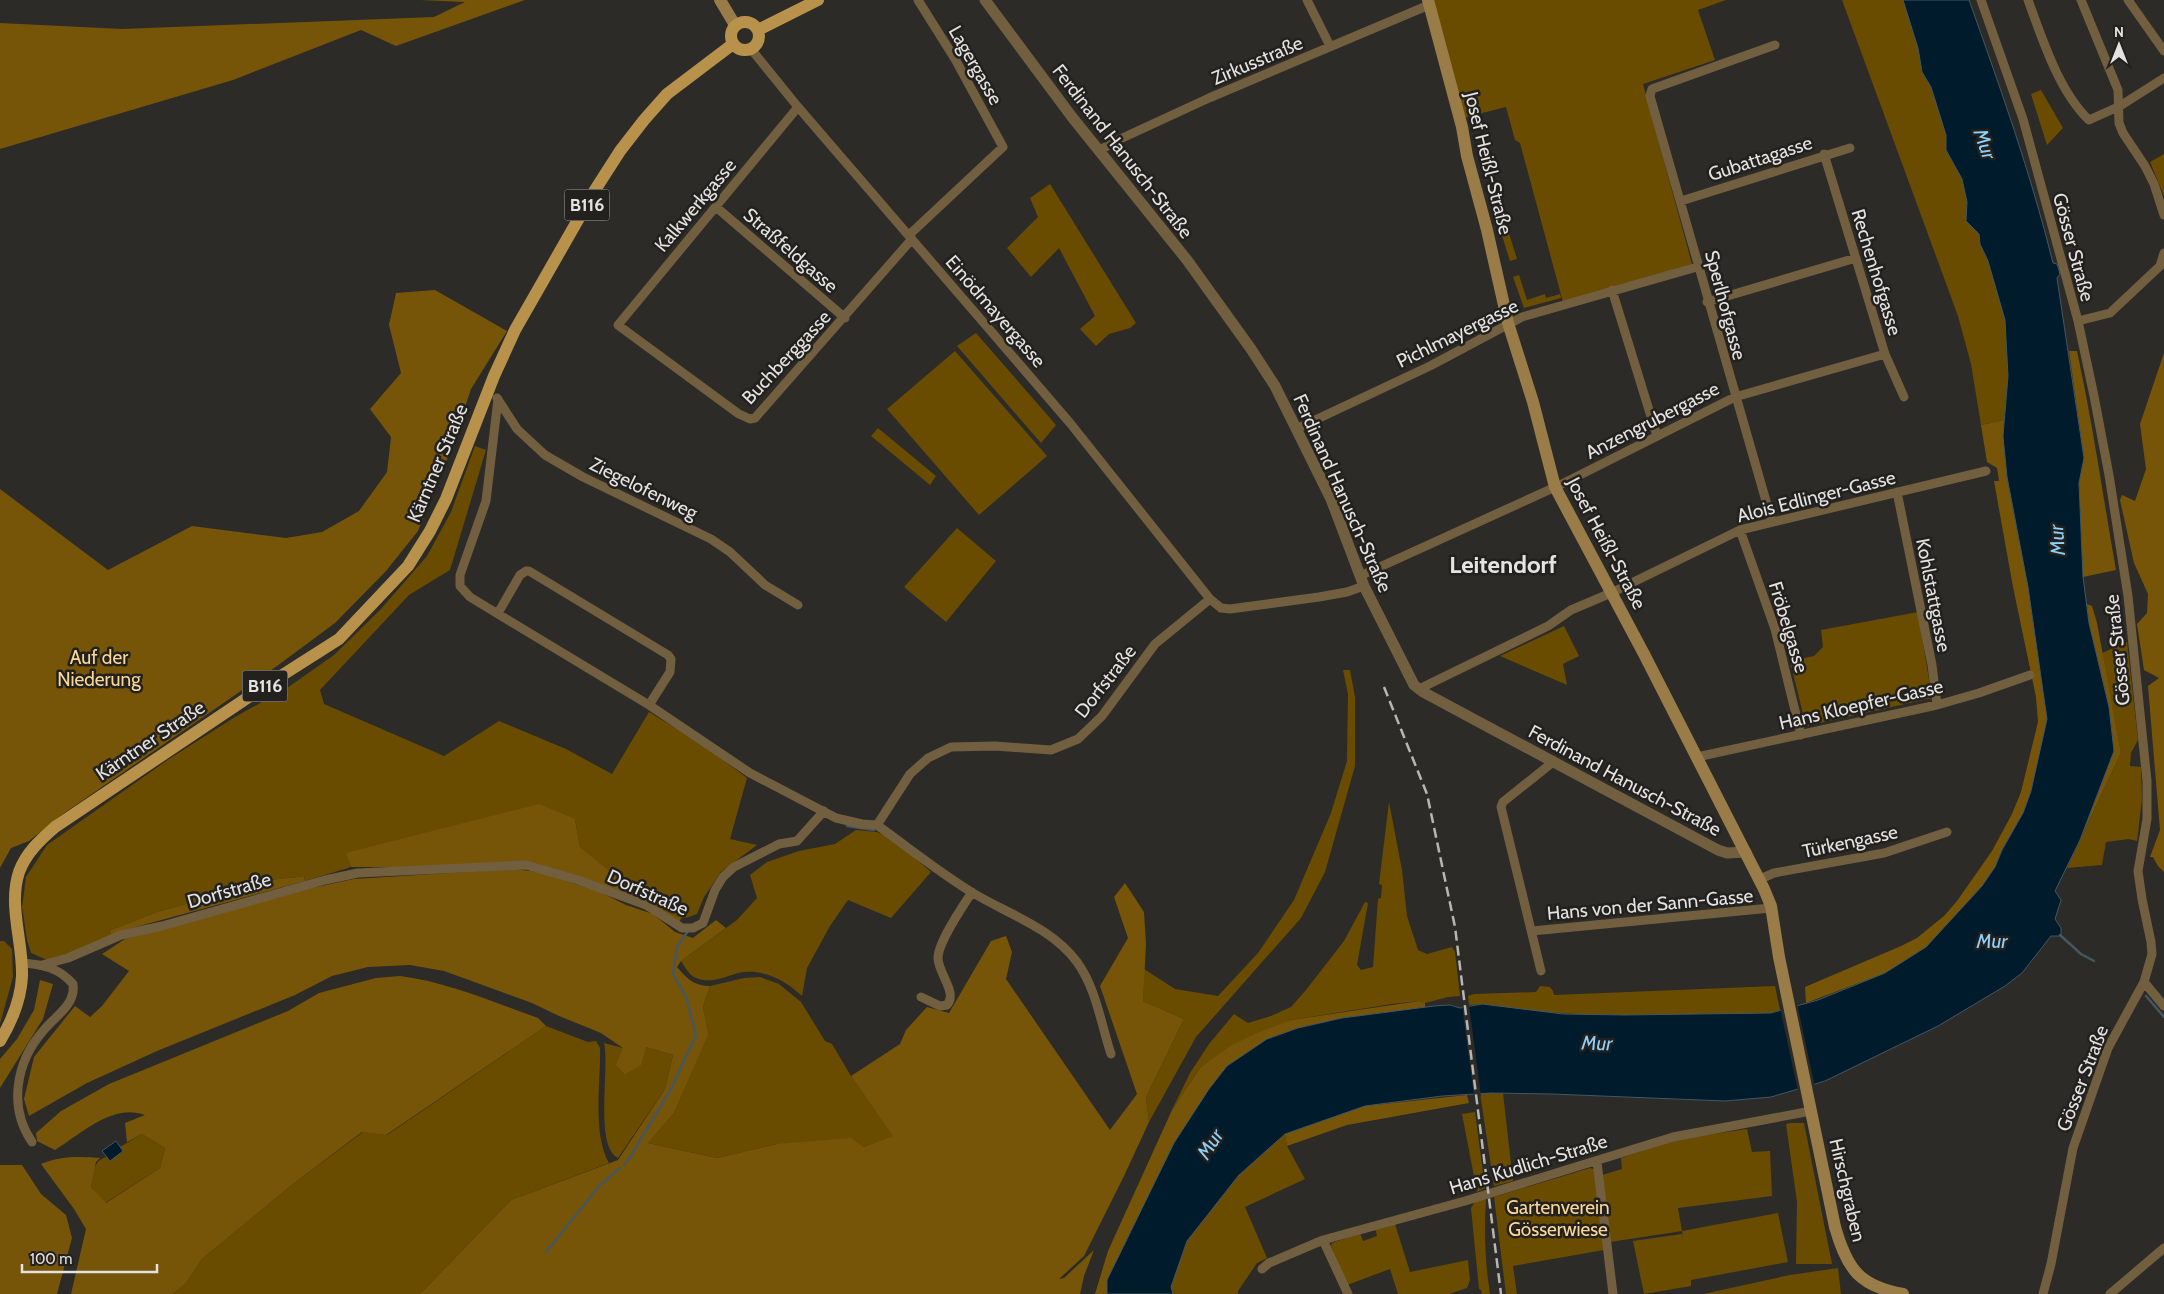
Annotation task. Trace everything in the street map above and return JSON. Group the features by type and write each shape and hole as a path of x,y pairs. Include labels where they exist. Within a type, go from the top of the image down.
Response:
{"main road":[{"path":"720,0 736,25"},
{"path":"758,30 818,0"},
{"name":"Josef Heißl-Straße","path":"1428,2 1462,127 1467,156 1487,230 1508,323 1555,487 1760,879 1771,908 1807,1090"},
{"path":"750,23 758,30 758,41 751,49 741,49 733,44 731,32 736,25 750,23"},
{"name":"Kärntner Straße","path":"0,1041 10,1024 18,1002 22,977 15,895 19,872 32,847 55,827 262,688 339,639 408,566 430,531 446,499 490,387 515,330 595,190 620,151 667,94 733,44"},
{"name":"Hirschgraben","path":"1807,1090 1835,1227 1847,1262 1867,1282 1886,1291 1903,1294"}],"street":[{"name":"Lagergasse","path":"918,0 960,68 1003,147"},
{"name":"Ferdinand Hanusch-Straße","path":"985,0 1067,111 1177,246 1251,349 1275,386 1331,499 1362,581 1411,679 1419,689 1718,850 1727,853 1746,852"},
{"path":"1307,0 1330,46"},
{"name":"Gösser Straße","path":"1981,0 2023,119 2078,321 2109,475 2128,596 2147,781 2147,819 2138,871 2152,942 2152,954 2142,984 2108,1048 2073,1148 2052,1264 2043,1294"},
{"path":"2028,0 2048,53 2077,109 2089,120 2120,106 2164,78"},
{"path":"2081,0 2118,90 2120,123 2123,132 2154,184 2164,215"},
{"path":"2128,0 2164,51"},
{"name":"Zirkusstraße","path":"1100,150 1209,98 1428,2"},
{"name":"Sperlhofgasse","path":"1772,522 1707,302 1681,201 1650,96 1652,89 1775,45"},
{"name":"Einödmayergasse","path":"751,49 798,107 1070,423 1210,599"},
{"name":"Kalkwerkgasse","path":"618,325 675,253 716,207 798,107"},
{"name":"Buchberggasse","path":"618,325 740,414 753,419 760,416 845,318 911,237 1003,147"},
{"name":"Gubattagasse","path":"1681,201 1824,154 1850,148"},
{"name":"Rechenhofgasse","path":"1824,154 1885,354 1904,397"},
{"name":"Straßfeldgasse","path":"716,207 845,318"},
{"path":"2078,321 2110,313 2162,265 2164,253"},
{"path":"1707,302 1856,258"},
{"name":"Pichlmayergasse","path":"1296,428 1430,366 1522,317 1697,266"},
{"path":"1612,290 1657,436"},
{"name":"Anzengrubergasse","path":"1362,581 1735,397 1885,354"},
{"name":"Ziegelofenweg","path":"490,387 517,429 545,455 583,477 710,539 730,552 765,584 798,605"},
{"path":"498,400 486,501 460,575 460,586 470,597 648,705 750,773 844,820 862,824 877,824 972,892 1051,935 1077,961 1088,980 1111,1054"},
{"name":"Alois Edlinger-Gasse","path":"1419,689 1548,626 1571,610 1611,593 1740,530 1986,471"},
{"name":"Kohlstattgasse","path":"1898,492 1930,657 1937,705"},
{"name":"Fröbelgasse","path":"1740,530 1775,628 1801,735"},
{"path":"498,613 517,578 522,572 529,572 659,650 671,659 671,668 648,705"},
{"path":"1210,599 1221,608 1230,609 1347,592 1362,581"},
{"name":"Dorfstraße","path":"877,824 910,774 928,758 951,747 995,746 1051,750 1078,739 1102,716 1155,644 1210,599"},
{"name":"Hans Kloepfer-Gasse","path":"1697,757 1937,705 2030,675"},
{"path":"1541,971 1501,807 1503,802 1553,762"},
{"name":"Dorfstraße","path":"42,965 68,958 121,935 325,880 368,873 526,866 578,880 646,905 682,928 693,928 702,923 715,890 723,877 734,867 779,844 798,841 824,811"},
{"name":"Türkengasse","path":"1760,879 1774,873 1884,853 1947,832"},
{"path":"921,997 940,1006 947,1005 951,1001 951,995 940,968 938,957 950,928 972,892"},
{"name":"Hans von der Sann-Gasse","path":"1532,931 1771,908"},
{"path":"21,963 42,965 68,978 73,984 74,993 66,1007 33,1044 21,1076 16,1096 17,1106 21,1123 32,1142"},
{"path":"2142,984 2164,1006"},
{"name":"Hans Kudlich-Straße","path":"1262,1269 1269,1262 1323,1240 1597,1162 1673,1137 1811,1111"},
{"path":"1597,1162 1613,1294"},
{"path":"1323,1240 1348,1294"},
{"path":"2110,1294 2164,1248"}],"green space":[{"path":"420,0 525,0 396,46 361,30 233,80 0,149 0,23 122,29 434,17 465,2"},
{"path":"1428,0 1726,0 1698,10 1715,60 1643,84 1692,264 1563,302 1520,143 1515,140 1506,107 1459,119"},
{"path":"1842,0 1903,0 1918,48 1922,72 1931,87 1946,135 1946,150 1962,179 1967,202 1966,221 1979,234 1980,244 1988,261 2005,320 2008,376 2004,420 1981,425 1971,364 1958,316"},
{"path":"2041,90 2063,128 2047,145 2031,94"},
{"path":"2164,154 2164,196 2150,162"},
{"path":"1050,184 1136,323 1130,328 1109,334 1096,346 1080,329 1095,316 1059,248 1031,277 1007,248 1038,217 1030,198"},
{"path":"1501,208 1517,259 1510,261 1494,210"},
{"path":"1519,275 1527,300 1545,294 1546,298 1560,294 1561,298 1524,308 1513,277"},
{"name":"Auf der Niederung","path":"435,290 507,331 471,389 450,452 418,531 386,571 335,623 277,666 60,816 29,841 11,848 0,868 0,489 108,570 192,526 286,538 322,532 359,511 387,472 391,437 370,409 401,373 389,325 396,293"},
{"path":"976,333 1056,425 1041,443 957,346"},
{"path":"955,351 1047,456 979,515 887,409"},
{"path":"2069,351 2077,351 2083,378 2116,570 2083,577 2079,483 2084,458"},
{"path":"2164,353 2164,872 2153,857 2150,857 2160,830 2148,686 2159,678 2144,670 2137,624 2147,613 2148,594 2134,563 2120,500 2122,495 2135,501 2146,469 2140,424"},
{"path":"2004,420 2003,436 2007,478 2028,587 2047,719 2031,791 2023,813 2002,850 1995,867 1982,886 1939,936 1926,947 1885,973 1806,1003 1805,987 1917,938 1944,916 1957,901 1992,851 2012,814 2021,792 2038,722 2036,697 2013,587 1994,481 1999,481 1997,468 1987,462 1981,425"},
{"path":"878,428 936,476 930,485 871,436"},
{"path":"475,446 486,450 450,570 409,595 320,690 324,704 444,756 499,721 566,749 612,774 649,712 703,745 747,778 730,839 757,845 721,872 704,897 697,914 678,918 657,907 629,887 580,847 575,819 347,853 351,867 305,881 304,876 266,881 157,912 111,930 111,936 83,949 47,960 31,953 22,907 26,877 47,845 169,759 235,717 287,688 334,655 381,609 427,556 451,512"},
{"path":"957,528 996,561 946,622 904,587"},
{"path":"2087,604 2092,606 2097,623 2121,753 2080,840 2114,751 2109,707 2089,623"},
{"path":"1918,612 1932,698 1806,726 1790,661 1814,656 1823,647 1821,630"},
{"path":"1564,626 1579,656 1563,664 1567,685 1500,656"},
{"path":"2127,642 2138,740 2131,753 2130,766 2141,767 2142,799 2137,841 2129,839 2106,842 2102,865 2067,868 2121,753 2102,653"},
{"path":"1343,670 1350,670 1355,697 1355,766 1325,872 1301,918 1196,1037 1149,1122 1146,1097 1184,1019 1143,1001 1144,969 1175,989 1218,996 1258,953 1294,900 1331,813 1347,761 1348,694"},
{"path":"1389,802 1402,870 1407,916 1418,950 1427,954 1452,947 1455,952 1460,996 1425,1003 1419,1001 1392,1004 1291,1020 1200,1068 1172,1110 1190,1073 1209,1044 1234,1014 1248,1023 1291,1007 1344,941 1365,902 1368,903 1357,965 1361,970 1373,967 1378,899 1381,898 1382,885 1379,884"},
{"path":"539,804 575,819 580,847 643,897 656,906 681,918 679,924 668,916 547,868 351,867 346,853"},
{"path":"856,830 877,832 893,839 931,872 891,918 848,900 830,926 807,968 802,996 781,980 756,972 738,973 707,980 701,980 689,973 681,961 737,920 757,898 750,875 767,862 799,851 835,844"},
{"path":"513,869 539,872 600,892 626,905 653,914 675,932 693,938 716,920 726,928 681,961 677,967 691,981 699,985 710,986 703,1007 708,1035 674,1113 648,1143 717,1158 777,1144 851,1138 863,1147 893,1136 851,1076 900,1044 906,1030 927,1007 949,1013 991,941 1006,936 1012,952 1006,979 1110,1130 1137,1094 1100,986 1128,938 1114,897 1125,883 1144,912 1146,944 1143,1001 1184,1019 1146,1097 1149,1122 1124,1176 1084,1256 1059,1279 1064,1278 1094,1250 1084,1276 1080,1294 420,1294 511,1200 618,1160 665,1089 673,1055 646,1047 641,1065 625,1074 616,1065 623,1048 601,1033 532,1003 444,971 410,965 368,967 332,976 295,995 157,1051 87,1083 29,1116 24,1099 34,1057 75,1006 90,1017 102,1006 129,971 102,954 125,939 279,895 354,879"},
{"path":"304,876 305,881 132,928 111,936 111,930 157,912 266,881"},
{"path":"0,941 4,941 12,949 13,977 0,1024"},
{"path":"400,976 470,993 538,1018 546,1026 386,1135 362,1132 293,1184 202,1259 186,1283 173,1294 71,1294 86,1229 74,1209 41,1164 55,1159 70,1157 100,1158 96,1162 91,1187 106,1203 160,1168 165,1148 142,1134 127,1142 125,1123 145,1115 133,1112 121,1113 98,1122 55,1150 37,1141 36,1133 61,1111 109,1084 288,1011 319,993 376,978"},
{"path":"760,977 779,984 801,1002 825,1041 832,1044 851,1076 894,1136 863,1147 777,1144 717,1158 648,1143 674,1113 707,1036 703,1007 710,986 744,978"},
{"path":"40,980 53,984 43,1019 0,1088 0,1059 17,1039 34,1010"},
{"path":"1540,986 1550,987 1554,995 1775,986 1780,1010 1771,1013 1751,1014 1616,1015 1549,1012 1482,1004 1469,1005 1468,996 1474,994 1536,992"},
{"path":"1419,1001 1425,1003 1425,1007 1342,1018 1298,1028 1267,1039 1227,1066 1209,1089 1174,1143 1107,1280 1107,1294 1095,1294 1108,1251 1172,1110 1200,1068 1230,1046 1291,1020"},
{"path":"546,1026 588,1042 596,1041 600,1048 599,1122 604,1151 609,1163 511,1200 420,1294 173,1294 186,1283 202,1259 293,1184 363,1132 387,1135"},
{"path":"604,1043 623,1048 646,1047 673,1055 665,1089 618,1158 611,1151 605,1123"},
{"path":"1480,1093 1503,1093 1513,1181 1494,1186"},
{"path":"1467,1095 1469,1103 1347,1125 1287,1146 1285,1134 1365,1106"},
{"path":"1475,1112 1485,1188 1477,1192 1462,1114"},
{"path":"1804,1123 1832,1264 1796,1264 1797,1202 1786,1124"},
{"path":"1747,1129 1752,1152 1770,1151 1772,1196 1678,1208 1682,1231 1610,1242 1602,1175 1622,1169 1621,1158 1666,1143 1666,1141"},
{"path":"142,1134 165,1148 160,1168 105,1203 91,1187 96,1165 102,1159 107,1157 109,1160 123,1151 120,1147"},
{"path":"1285,1134 1287,1146 1305,1179 1245,1207 1267,1258 1257,1263 1238,1291 1238,1294 1173,1294 1171,1287 1187,1241 1239,1175"},
{"path":"0,1165 22,1165 41,1194 66,1215 72,1238 57,1294 0,1294"},
{"name":"Gartenverein Gösserwiese","path":"1590,1168 1594,1169 1604,1250 1513,1266 1517,1294 1506,1294 1494,1197"},
{"path":"1486,1199 1485,1246 1490,1294 1482,1294 1479,1289 1471,1208 1476,1200"},
{"path":"1778,1213 1788,1262 1691,1280 1691,1286 1644,1294 1633,1241 1682,1234 1683,1238 1682,1231"},
{"path":"1395,1224 1410,1272 1468,1260 1470,1280 1467,1288 1449,1294 1398,1294 1390,1269 1347,1285 1331,1246 1332,1243 1360,1233 1363,1241 1377,1236 1375,1228"},
{"path":"1838,1268 1841,1294 1703,1294 1790,1275"}],"water":[{"name":"Mur","path":"1903,0 1969,0 2025,164 2053,263 2057,264 2060,274 2057,278 2084,458 2079,483 2083,577 2089,623 2109,707 2114,751 2080,840 2055,891 2061,900 2055,919 2061,928 2061,936 2051,936 2022,973 2005,986 1938,1026 1825,1081 1771,1097 1725,1101 1552,1094 1491,1093 1442,1096 1365,1106 1285,1134 1239,1175 1187,1241 1171,1287 1173,1294 1107,1294 1107,1280 1174,1143 1209,1089 1227,1066 1267,1039 1298,1028 1342,1018 1450,1005 1460,1008 1482,1004 1563,1014 1771,1013 1818,1000 1885,973 1926,947 1982,886 1995,867 2002,850 2023,813 2031,791 2047,719 2028,587 2007,477 2003,436 2008,376 2005,320 1988,261 1980,244 1979,234 1966,221 1967,202 1962,179 1946,150 1946,135 1931,87 1922,72 1918,48"},
{"path":"116,1141 123,1151 110,1161 102,1151"}],"pier":[{"path":"1797,1003 1815,1087 1798,1091 1780,1008"},
{"path":"1462,1005 1469,1005 1481,1096 1474,1097"}],"waterway":[{"path":"847,826 874,830"},
{"path":"624,1165 671,1089 696,1035 686,997 673,974 677,947 688,931"},
{"path":"2060,935 2081,954 2094,961"},
{"path":"2146,996 2164,1017"},
{"path":"546,1252 600,1185 620,1168"}],"railway":[{"path":"1384,687 1427,794 1455,927 1501,1294"}],"district":[{"name":"Leitendorf","path":"1503,565"}]}
